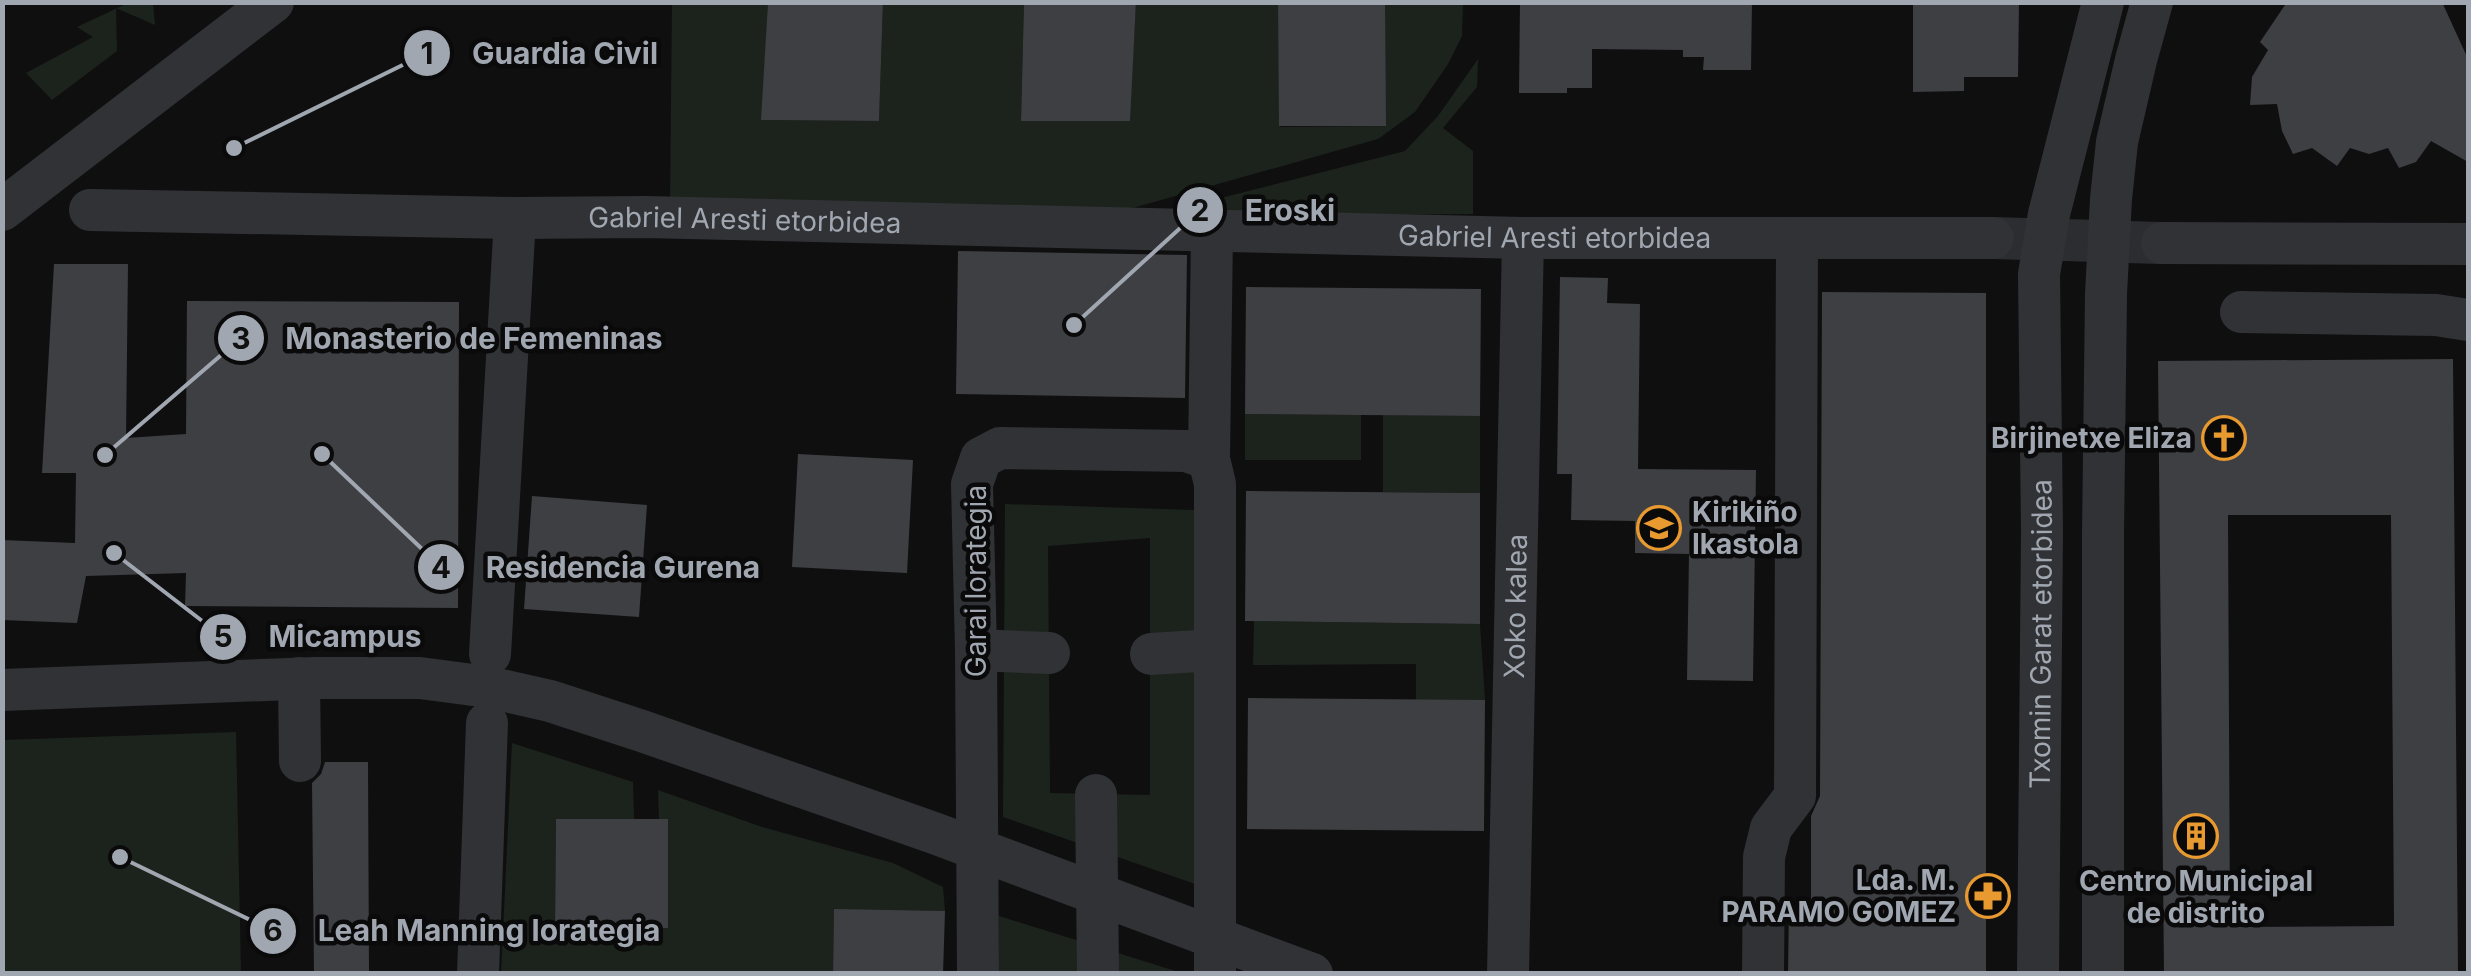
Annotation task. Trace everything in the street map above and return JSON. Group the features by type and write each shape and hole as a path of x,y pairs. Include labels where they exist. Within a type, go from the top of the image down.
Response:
{"street":[{"path":"2,210 272,2"},
{"name":"Txomin Garat etorbidea","path":"2038,974 2040,274 2053,197 2102,2"},
{"path":"2103,974 2106,294 2118,142 2152,2"},
{"name":"Gabriel Aresti etorbidea","path":"90,210 646,217 1523,238 1993,238"},
{"path":"490,654 516,218"},
{"path":"1212,231 1209,458 1214,484 1215,956"},
{"name":"Xoko kalea","path":"1508,974 1523,238"},
{"path":"1763,974 1764,857 1772,828 1795,796 1797,238"},
{"path":"2162,242 2468,244"},
{"path":"2240,312 2436,315 2468,320"},
{"name":"Garai lorategia","path":"978,974 972,484 980,458 1000,448 1186,450 1209,458"},
{"path":"976,650 1049,653"},
{"path":"1150,654 1214,650"},
{"path":"2,690 299,678 420,678 488,686 550,701 934,833 1096,895 1215,956 1312,974"},
{"path":"299,678 300,761"},
{"path":"478,974 487,723"},
{"path":"1096,794 1098,974"}],"shaded area":[{"path":"1024,2 1021,121 1129,121 1136,3 1278,3 1280,127 1385,126 1385,3 1463,3 1462,36 1415,112 1378,139 1122,211 670,206 672,3 768,3 762,120 879,121 883,3"},
{"path":"128,3 153,3 155,25 117,8"},
{"path":"116,9 117,51 52,100 26,73 93,37 77,27"},
{"path":"1478,59 1477,87 1443,128 1473,151 1473,214 1219,216 1217,199 1405,151 1438,116"},
{"path":"1245,414 1361,415 1361,460 1245,460"},
{"path":"1383,415 1480,416 1480,493 1383,492"},
{"path":"1005,504 1195,510 1198,885 1003,817","holes":["1150,538 1150,795 1050,793 1048,546"]},
{"path":"1254,621 1480,624 1485,700 1416,700 1416,664 1253,665"},
{"path":"236,732 241,973 3,973 3,740"},
{"path":"512,743 633,782 634,819 556,819 555,927 668,928 668,820 659,819 658,790 762,827 893,863 943,887 945,911 834,910 833,973 501,974"},
{"path":"999,916 1182,973 999,973"}],"building":[{"path":"768,2 883,2 879,121 761,120"},
{"path":"1024,2 1136,2 1130,121 1021,121"},
{"path":"1278,2 1385,2 1386,126 1279,126"},
{"path":"1520,2 1752,2 1751,70 1703,70 1704,57 1683,57 1683,50 1592,49 1592,88 1567,88 1567,93 1519,93"},
{"path":"1913,2 2019,2 2018,77 1964,77 1964,91 1913,92"},
{"path":"2287,2 2442,2 2468,59 2468,162 2431,141 2416,162 2399,168 2388,148 2369,154 2350,148 2337,166 2312,148 2293,154 2282,131 2277,104 2250,105 2252,77 2268,50 2260,42"},
{"path":"958,251 1187,255 1185,398 956,394"},
{"path":"54,264 128,264 126,438 186,434 187,301 459,302 458,608 185,606 186,573 86,576 77,623 2,620 2,540 75,543 76,473 42,473"},
{"path":"1560,277 1608,278 1607,303 1640,304 1638,469 1756,470 1753,681 1687,680 1689,554 1635,553 1635,521 1571,520 1572,474 1557,474"},
{"path":"1246,287 1481,289 1480,416 1245,414"},
{"path":"1822,292 1986,293 1986,974 1788,974 1789,904 1811,904 1811,816 1820,796"},
{"path":"2453,359 2458,974 2164,974 2158,361","holes":["2228,515 2391,515 2394,926 2230,927"]},
{"path":"798,454 913,460 907,573 792,567"},
{"path":"1246,491 1480,493 1480,624 1245,621"},
{"path":"532,496 647,505 639,617 524,609"},
{"path":"1248,698 1485,700 1484,831 1247,829"},
{"path":"325,762 368,762 369,974 314,974 312,783"},
{"path":"556,819 668,819 668,928 555,928"},
{"path":"834,909 945,911 943,974 833,974"}],"tunnel":[{"path":"1993,238 2162,243"}],"place":[{"name":"Guardia Civil","path":"234,148"},
{"name":"Eroski","path":"1074,325"},
{"name":"Birjinetxe Eliza","path":"2224,438"},
{"name":"Residencia Gurena","path":"322,454"},
{"name":"Monasterio de Femeninas","path":"105,455"},
{"name":"Kirikiño Ikastola","path":"1659,528"},
{"name":"Micampus","path":"114,553"},
{"name":"Centro Municipal de distrito","path":"2196,836"},
{"name":"Leah Manning lorategia","path":"120,857"},
{"name":"Lda. M. PARAMO GOMEZ","path":"1988,896"}]}
